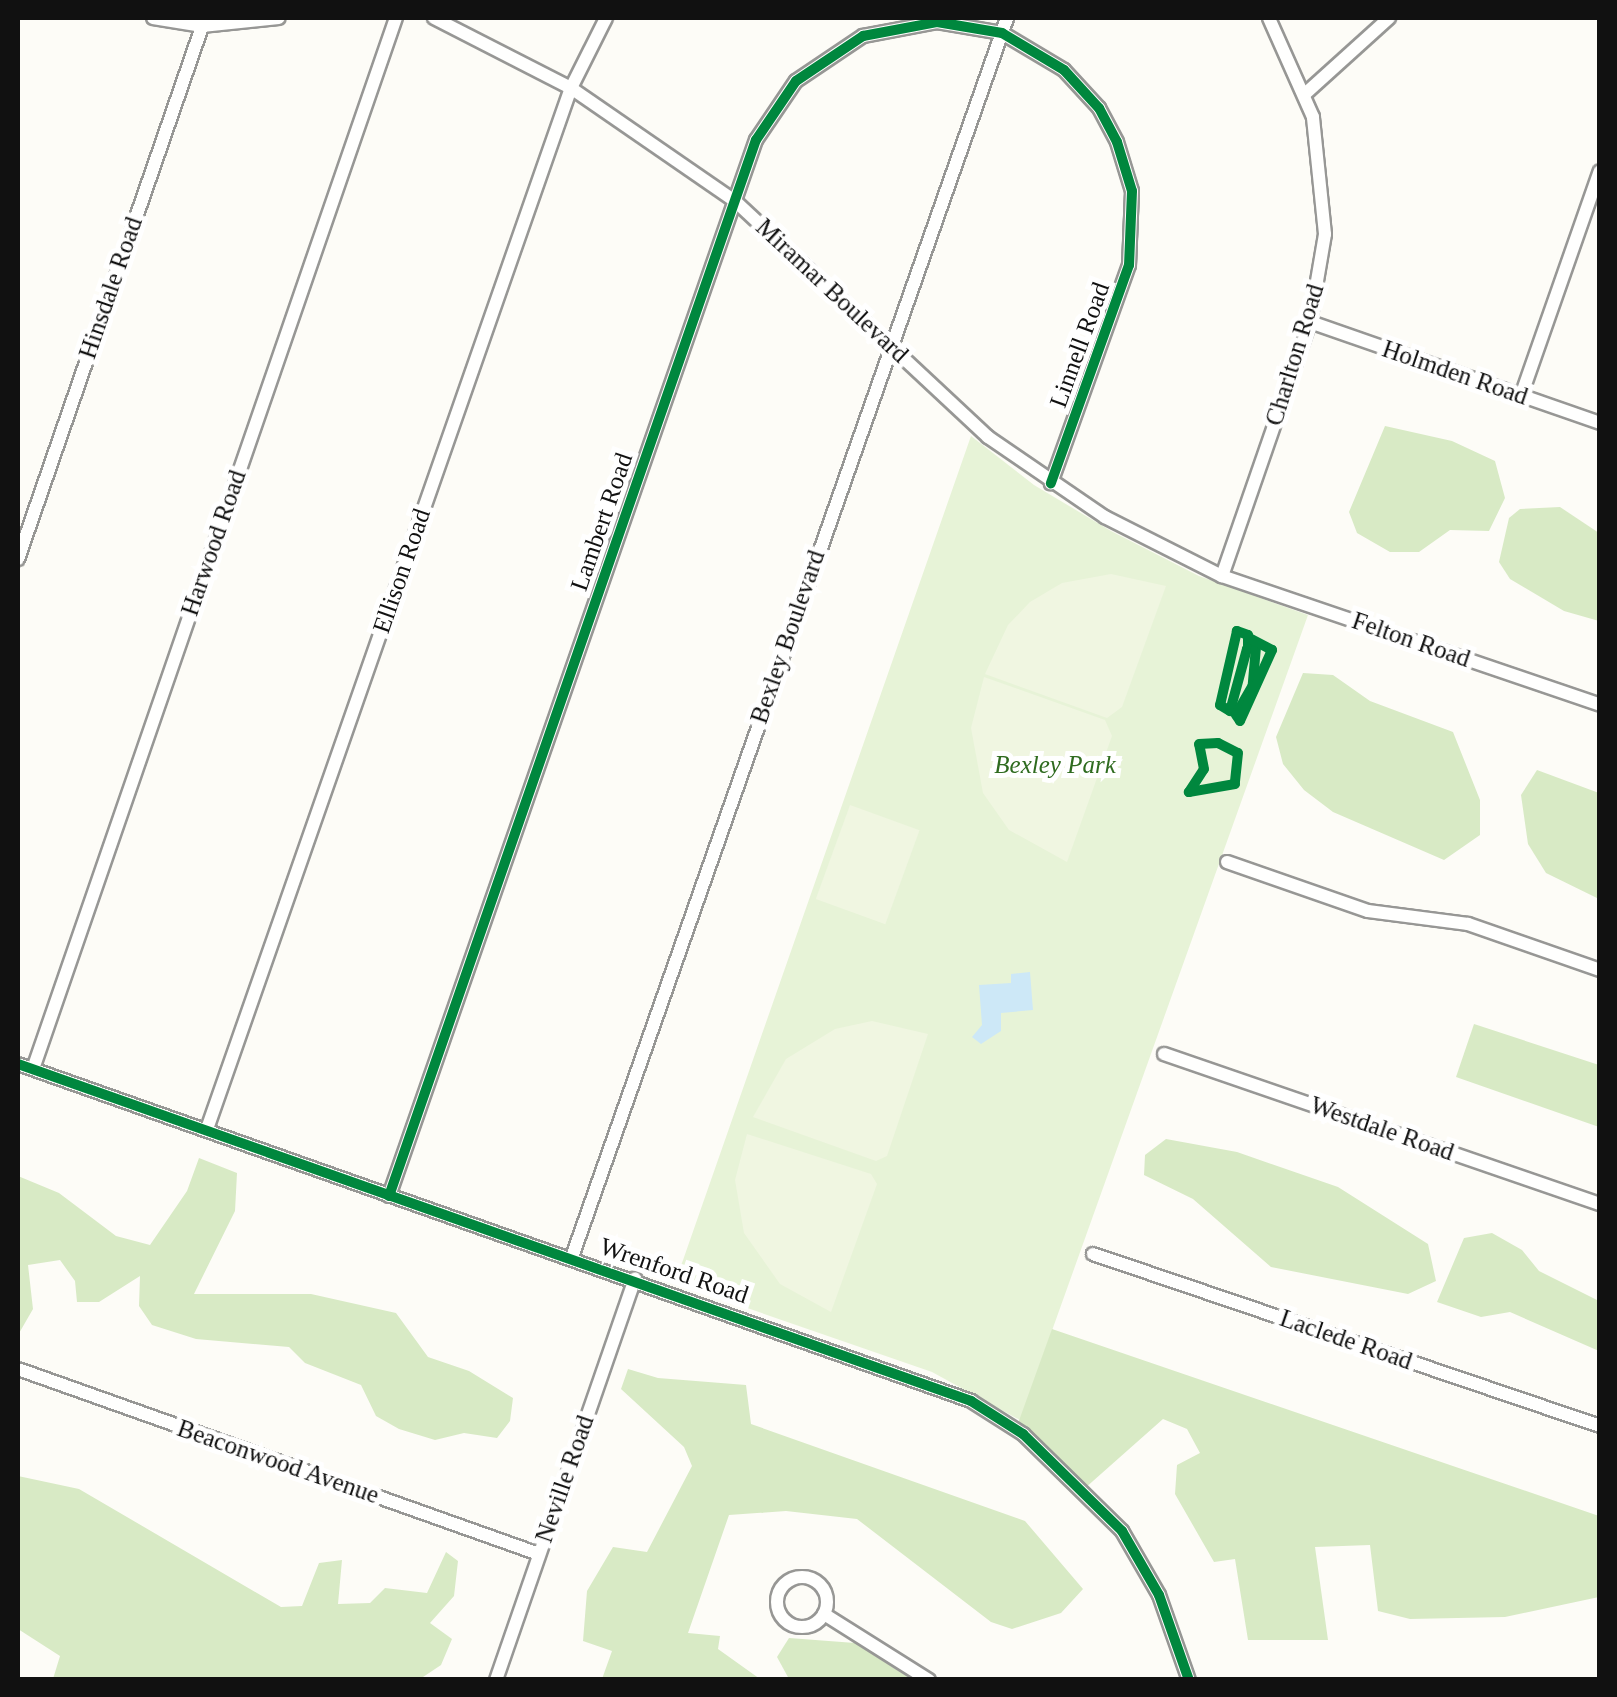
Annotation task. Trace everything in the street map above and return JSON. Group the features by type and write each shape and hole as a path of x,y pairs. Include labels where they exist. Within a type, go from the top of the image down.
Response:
{"street":[{"path":"153,18 204,22 279,18"},
{"name":"Harwood Road","path":"33,1069 396,18"},
{"name":"Miramar Boulevard","path":"434,18 571,88 735,201 988,437 1051,483 1222,576"},
{"name":"Ellison Road","path":"207,1129 571,88 606,18"},
{"name":"Bexley Boulevard","path":"572,1257 1007,18"},
{"name":"Charlton Road","path":"1222,576 1310,322 1324,214 1306,93 1269,18"},
{"path":"1306,93 1389,18"},
{"name":"Hinsdale Road","path":"18,559 204,22"},
{"name":"Lambert Road","path":"388,1196 767,118 822,58 863,36 909,24 951,22 1002,33"},
{"name":"Linnell Road","path":"1002,33 1049,57 1082,87 1108,122 1132,191 1129,264 1051,483"},
{"path":"1521,396 1600,171"},
{"name":"Holmden Road","path":"1310,322 1600,423"},
{"name":"Felton Road","path":"1222,576 1600,705"},
{"path":"1228,862 1368,911 1468,924 1600,970"},
{"name":"Westdale Road","path":"1164,1054 1600,1204"},
{"name":"Wrenford Road","path":"18,1064 930,1382 1023,1434 1122,1531 1159,1594 1189,1680"},
{"name":"Laclede Road","path":"1093,1254 1600,1426"},
{"name":"Neville Road","path":"496,1680 635,1278"},
{"name":"Beaconwood Avenue","path":"18,1370 539,1554"},
{"path":"795,1578 819,1584 827,1598 824,1614 812,1626 788,1624 776,1602 782,1587 795,1578"},
{"path":"824,1614 929,1680"}],"green space":[{"path":"1385,426 1452,441 1495,461 1505,498 1489,531 1450,530 1419,552 1390,552 1357,533 1349,512"},
{"name":"Bexley Park","path":"971,436 1034,485 1111,531 1199,576 1308,615 1020,1420 932,1372 675,1283"},
{"path":"1560,507 1599,533 1599,621 1564,611 1510,579 1499,562 1509,518 1520,509"},
{"path":"1111,574 1166,586 1122,707 1107,718 985,674 1008,625 1030,602 1062,583"},
{"path":"1303,673 1333,675 1370,701 1453,732 1480,800 1480,835 1444,860 1333,812 1304,790 1283,764 1276,737"},
{"path":"984,677 1105,720 1112,736 1067,862 1009,830 983,793 971,728"},
{"path":"1537,770 1599,793 1599,899 1546,873 1528,844 1521,795"},
{"path":"850,805 920,830 885,924 816,899"},
{"path":"872,1021 928,1034 887,1156 876,1161 753,1117 786,1059 835,1029"},
{"path":"1474,1024 1599,1065 1599,1127 1456,1077"},
{"path":"747,1134 871,1174 877,1184 831,1312 780,1284 744,1233 735,1180"},
{"path":"1166,1139 1237,1152 1338,1187 1428,1244 1436,1281 1408,1294 1271,1267 1193,1199 1144,1175 1145,1155"},
{"path":"199,1158 237,1173 235,1211 194,1294 311,1294 396,1313 428,1357 469,1371 513,1398 510,1421 497,1438 464,1433 435,1440 399,1429 376,1416 361,1385 305,1363 289,1347 196,1339 152,1325 139,1306 140,1276 99,1302 77,1302 75,1281 60,1260 28,1265 33,1309 18,1335 18,1176 59,1193 116,1236 150,1245 187,1191"},
{"path":"1492,1233 1522,1250 1539,1271 1599,1301 1599,1351 1510,1312 1481,1317 1437,1302 1464,1238"},
{"path":"1052,1329 1599,1516 1599,1597 1505,1617 1410,1619 1378,1611 1370,1545 1315,1547 1328,1640 1248,1640 1235,1559 1214,1562 1175,1494 1177,1465 1200,1453 1187,1429 1163,1419 1084,1489 1016,1429"},
{"path":"628,1369 658,1378 746,1385 751,1424 1025,1521 1083,1589 1061,1613 1012,1629 991,1622 857,1519 786,1511 729,1515 688,1633 720,1636 718,1649 760,1679 602,1679 612,1651 583,1641 587,1591 613,1547 647,1552 692,1466 684,1447 621,1389"},
{"path":"18,1476 79,1489 281,1607 302,1606 319,1563 342,1560 338,1604 370,1603 385,1588 427,1593 446,1552 458,1561 454,1596 430,1623 452,1639 441,1665 420,1679 53,1679 60,1656 18,1629"},
{"path":"789,1638 855,1643 911,1679 789,1679 777,1657"}],"water":[{"path":"1030,972 1033,1010 1001,1013 1001,1031 981,1044 972,1037 982,1025 979,985 1011,983 1011,974"}],"cycle path":[{"path":"389,1196 756,140 796,81 863,36 937,22 1002,33 1064,70 1099,108 1117,142 1132,191 1129,265 1051,483"},
{"path":"1248,647 1248,635 1237,631 1220,705 1230,711 1247,649 1256,647 1253,685 1236,715 1240,721 1272,650 1249,638"},
{"path":"1218,743 1238,753 1235,784 1189,792 1204,769 1199,744 1218,743"},
{"path":"18,1064 971,1401 1023,1434 1122,1531 1159,1595 1189,1680"}]}
